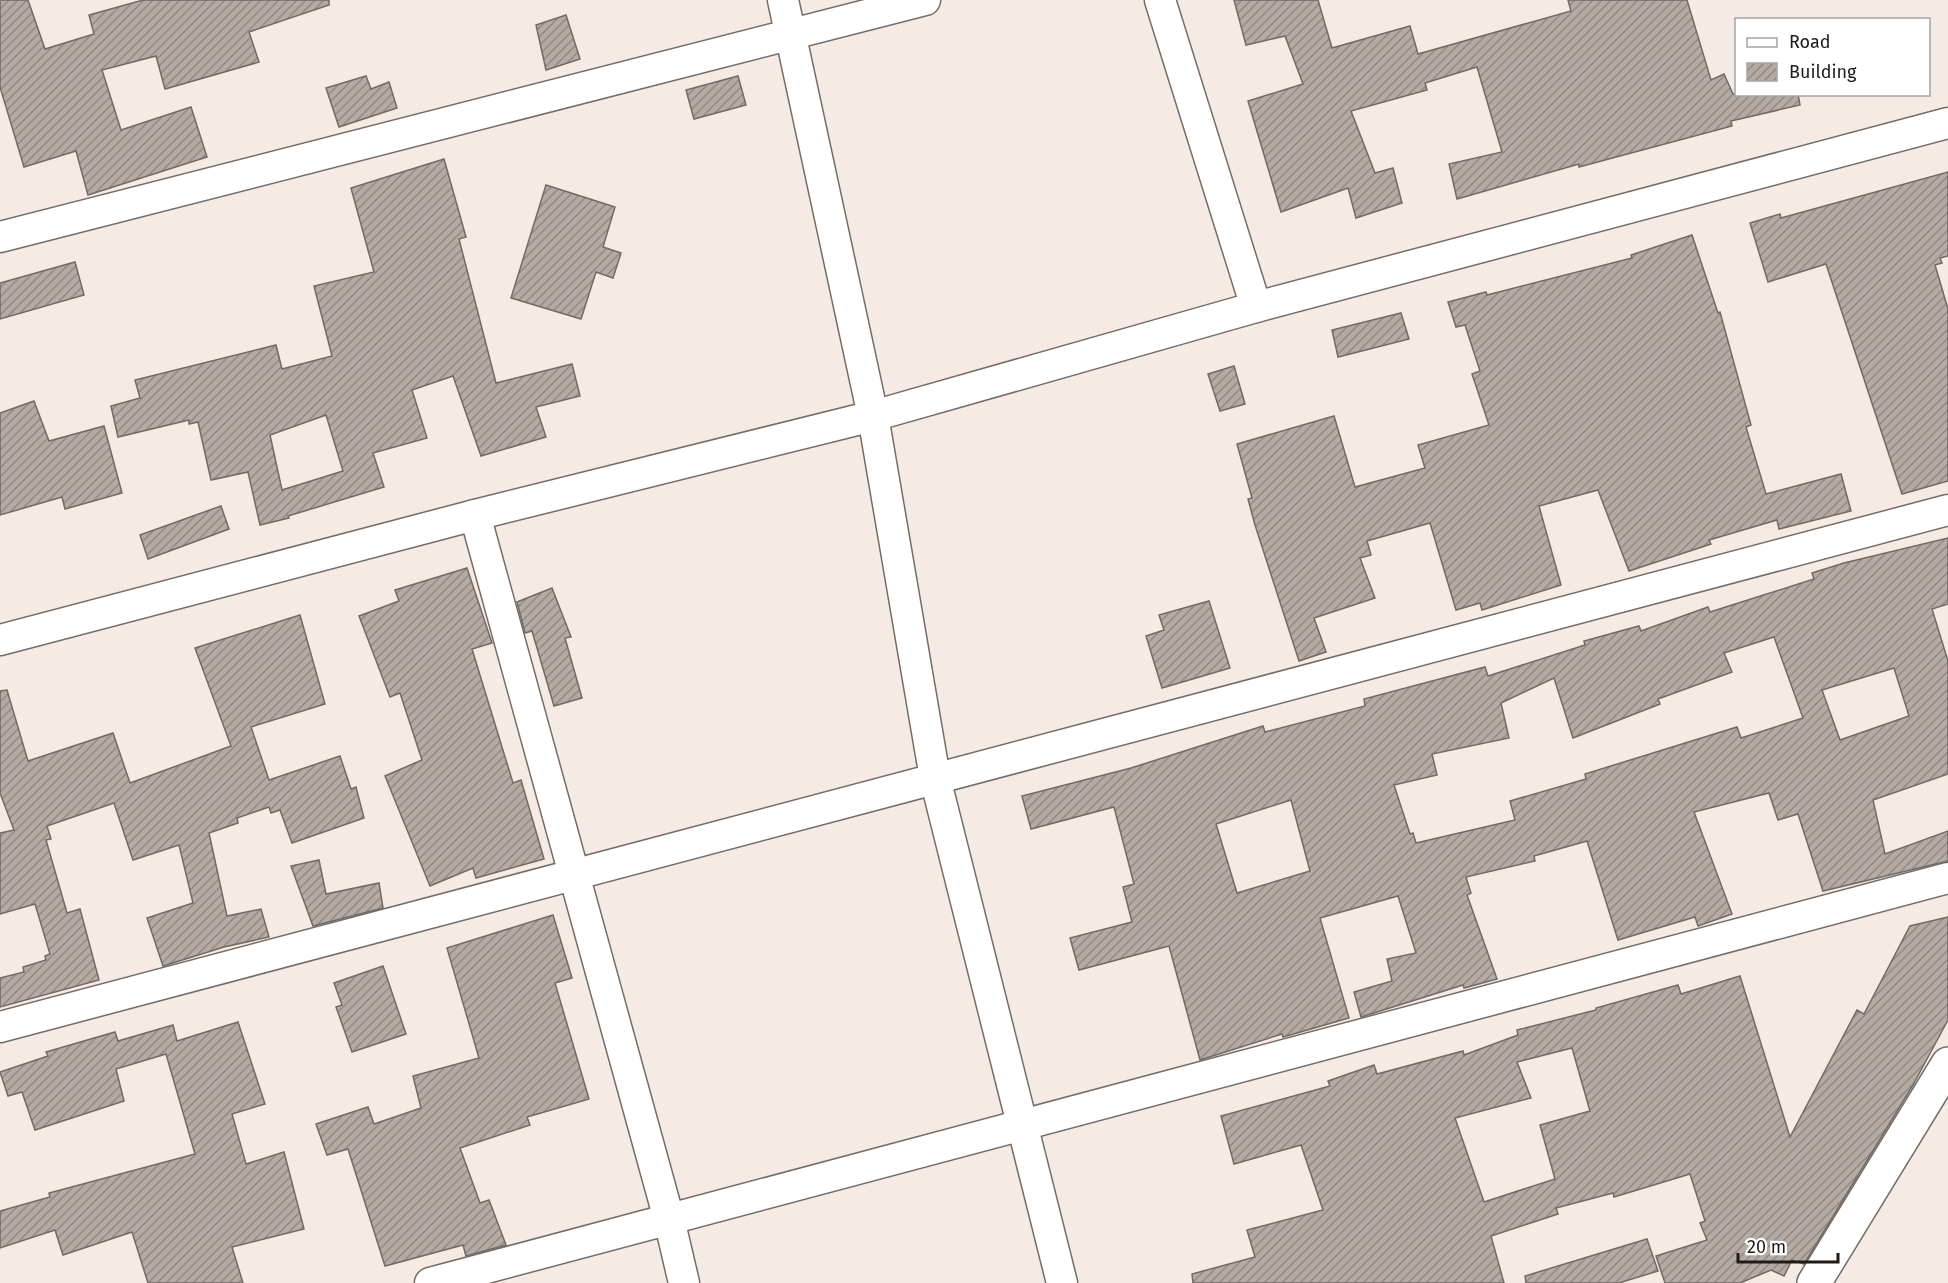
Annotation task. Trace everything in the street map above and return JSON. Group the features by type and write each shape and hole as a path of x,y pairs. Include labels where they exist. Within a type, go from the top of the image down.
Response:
{"main road":[{"path":"1814,1283 1948,1064"}],"street":[{"path":"783,0 873,416 935,778 1062,1283"},
{"path":"0,237 792,36 925,0"},
{"path":"1160,0 1256,307"},
{"path":"0,640 475,515 873,416 1256,307 1948,123"},
{"path":"0,1027 1948,510"},
{"path":"475,515 669,1219 684,1283"},
{"path":"430,1283 1948,878"}],"building":[{"path":"0,0 28,0 45,49 94,34 89,15 143,0 329,0 329,5 249,32 259,62 165,89 156,56 102,70 121,130 191,107 207,157 88,195 76,151 24,167 0,87"},
{"path":"1234,0 1318,0 1332,48 1410,26 1418,54 1571,11 1568,0 1687,0 1711,80 1724,74 1735,96 1798,96 1800,105 1731,121 1732,126 1579,167 1579,164 1457,199 1449,164 1502,152 1477,67 1425,83 1427,90 1351,111 1375,173 1393,168 1402,203 1356,218 1348,188 1281,212 1248,101 1303,84 1285,36 1246,45"},
{"path":"566,15 580,59 546,70 536,25"},
{"path":"366,76 371,89 389,82 397,108 339,127 326,88"},
{"path":"738,76 746,105 694,119 686,90"},
{"path":"444,159 466,237 459,239 496,383 572,364 580,396 536,407 546,437 481,456 453,376 412,390 427,438 373,453 384,487 288,516 289,518 260,525 248,472 211,480 198,422 189,424 189,420 118,437 111,406 140,398 135,380 276,345 282,369 332,356 314,286 374,272 351,188","holes":["326,415 343,471 282,490 270,435"]},
{"path":"1948,172 1948,256 1940,258 1942,263 1935,265 1948,309 1948,481 1902,494 1826,264 1768,282 1750,223 1780,214 1781,218"},
{"path":"546,185 615,207 603,247 621,253 613,278 596,272 581,319 511,298"},
{"path":"1692,235 1718,313 1720,312 1751,425 1746,427 1766,494 1841,474 1851,511 1779,529 1777,520 1709,540 1711,544 1629,571 1598,490 1539,506 1561,585 1482,610 1480,603 1456,610 1430,523 1367,541 1371,555 1360,558 1375,598 1314,618 1326,652 1299,661 1255,525 1248,499 1252,498 1237,444 1334,416 1355,487 1425,468 1418,445 1489,425 1472,374 1480,371 1465,325 1456,327 1448,302 1486,292 1487,295 1632,258 1631,255"},
{"path":"75,262 84,295 0,319 0,283"},
{"path":"1401,313 1409,339 1338,357 1332,330"},
{"path":"1234,366 1245,404 1220,411 1208,374"},
{"path":"34,401 49,441 104,426 122,493 65,509 62,497 0,515 0,413"},
{"path":"221,506 229,529 148,559 140,535"},
{"path":"1948,538 1948,604 1932,609 1948,661 1948,774 1873,800 1885,854 1948,831 1948,861 1823,891 1798,814 1778,820 1769,793 1694,812 1732,914 1698,926 1695,917 1618,940 1587,841 1534,856 1535,861 1466,877 1471,893 1467,895 1497,979 1464,988 1463,985 1361,1017 1354,992 1392,981 1387,959 1416,953 1398,896 1320,918 1349,1018 1283,1037 1282,1034 1200,1060 1169,946 1079,970 1070,938 1132,922 1123,887 1134,884 1114,807 1031,829 1022,796 1131,768 1263,726 1265,732 1365,706 1364,699 1485,667 1488,676 1585,645 1584,641 1639,626 1641,631 1708,607 1710,612 1814,579 1812,573","holes":["1774,637 1803,718 1741,738 1737,727 1585,774 1586,779 1510,801 1515,820 1416,843 1413,833 1410,834 1394,785 1437,775 1432,754 1509,738 1501,703 1554,678 1573,738 1660,704 1658,699 1732,672 1724,653","1894,668 1909,716 1840,740 1822,690","1291,800 1310,871 1237,893 1216,824"]},
{"path":"467,568 492,643 472,649 513,783 521,780 544,859 476,878 473,868 430,886 385,776 422,760 400,693 390,697 359,616 399,601 395,590"},
{"path":"552,588 571,637 565,638 582,698 554,706 532,631 525,633 517,602"},
{"path":"1209,601 1230,668 1162,688 1146,636 1164,630 1159,615"},
{"path":"300,615 325,704 251,727 269,780 340,756 351,789 356,787 364,818 292,843 280,810 271,813 269,807 237,818 238,823 209,833 227,916 261,909 269,937 224,947 163,966 147,918 193,903 179,845 133,860 114,803 47,826 51,839 46,840 67,913 80,909 99,980 0,1007 0,978 24,972 23,967 46,960 45,956 50,954 35,904 0,914 0,833 14,830 0,793 0,691 7,690 28,761 113,733 130,783 231,746 195,648"},
{"path":"319,860 326,894 379,883 383,908 313,926 291,866"},
{"path":"553,915 572,978 555,983 589,1099 527,1117 530,1125 460,1148 480,1203 489,1200 506,1245 466,1256 463,1245 385,1266 348,1149 327,1155 316,1124 368,1107 374,1124 421,1108 413,1076 479,1058 447,948"},
{"path":"1948,917 1948,1020 1913,1085 1804,1264 1792,1260 1784,1276 1771,1270 1740,1283 1665,1283 1656,1256 1707,1240 1700,1223 1705,1221 1690,1174 1614,1197 1613,1193 1556,1208 1558,1214 1491,1236 1504,1283 1193,1283 1192,1274 1255,1257 1247,1230 1323,1210 1301,1145 1234,1164 1221,1116 1330,1086 1328,1081 1374,1065 1377,1074 1463,1051 1464,1055 1518,1035 1517,1030 1596,1010 1596,1008 1678,985 1681,994 1740,976 1790,1137 1857,1010 1864,1014 1910,926","holes":["1572,1048 1590,1111 1540,1125 1555,1179 1484,1202 1455,1118 1531,1098 1517,1062"]},
{"path":"383,966 406,1034 352,1052 336,1007 342,1005 334,983"},
{"path":"238,1022 265,1104 232,1114 246,1164 284,1152 304,1229 232,1247 243,1283 148,1283 132,1232 63,1255 55,1230 0,1248 0,1211 50,1197 49,1193 195,1154 166,1054 116,1069 124,1101 35,1130 22,1092 8,1096 0,1072 48,1056 46,1052 115,1032 118,1041 173,1025 177,1041"},
{"path":"1647,1239 1658,1271 1619,1283 1526,1283 1525,1276"}]}
